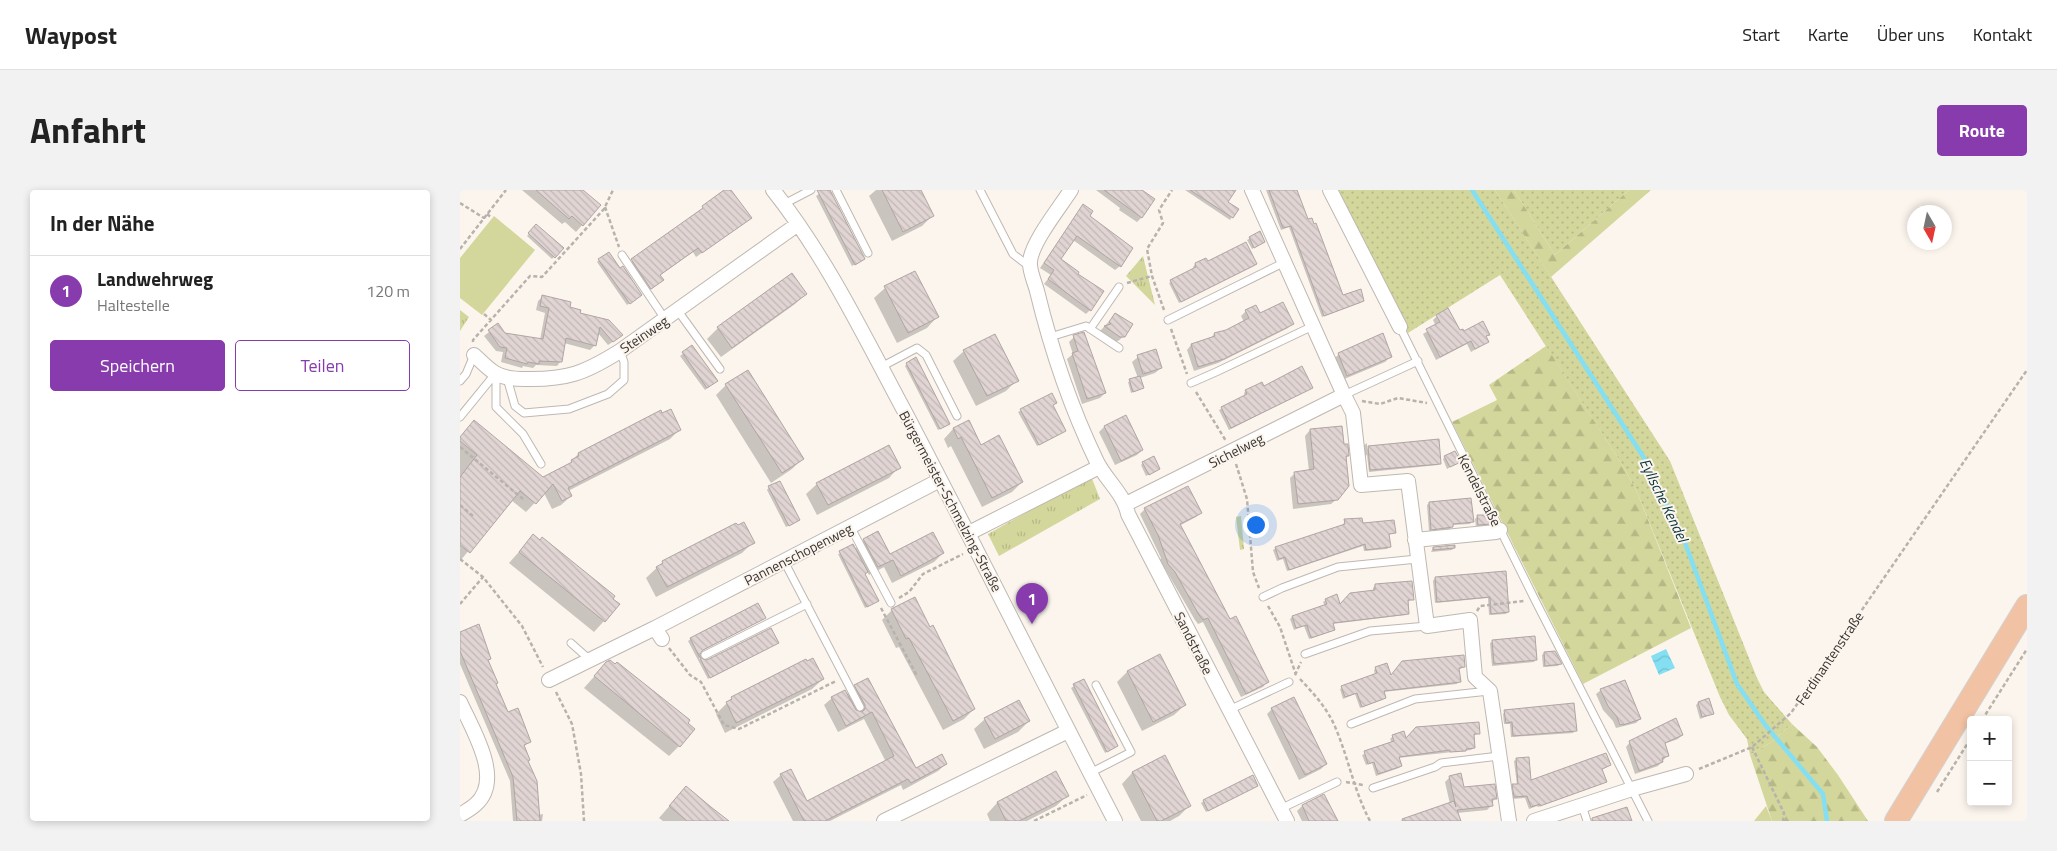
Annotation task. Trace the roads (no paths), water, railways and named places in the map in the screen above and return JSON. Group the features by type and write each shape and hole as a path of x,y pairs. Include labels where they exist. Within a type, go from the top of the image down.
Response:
{"main road":[{"path":"1896,821 2027,606"}],"street":[{"name":"Bürgermeister-Schmelzing-Straße","path":"773,190 798,224 832,277 976,548 1115,821"},
{"name":"Sandstraße","path":"1071,190 1036,244 1030,262 1050,337 1080,426 1099,467 1126,504 1128,514 1283,815"},
{"path":"1252,190 1353,413 1361,485 1408,481 1427,626 1470,620 1475,677 1490,691 1508,821"},
{"name":"Kendelstraße","path":"1330,190 1400,327"},
{"name":"Steinweg","path":"502,376 547,380 573,376 593,368 666,320 798,224"},
{"path":"474,355 502,376"},
{"name":"Sichelweg","path":"1126,504 1347,400"},
{"path":"968,533 1099,467"},
{"name":"Pannenschopenweg","path":"549,680 589,659 659,634 784,560 940,480"},
{"path":"1415,540 1496,532 1500,530"},
{"path":"460,702 484,755 489,781 478,803 460,815"},
{"path":"884,821 1068,731"},
{"path":"1534,821 1632,789 1686,774"}],"lane":[{"path":"784,204 811,190"},
{"path":"836,190 868,253"},
{"path":"980,190 1013,254 1031,267"},
{"path":"622,255 666,320"},
{"path":"1168,320 1285,262"},
{"path":"1090,329 1119,287"},
{"path":"678,311 720,370"},
{"path":"1050,337 1086,326 1120,348"},
{"path":"1191,383 1313,326"},
{"name":"Kendelstraße","path":"1400,327 1535,600 1648,821"},
{"path":"880,367 917,348 922,350 957,416"},
{"path":"502,376 515,406 524,413 569,409 608,394 624,380 624,362 620,351"},
{"path":"460,381 466,374 474,355"},
{"path":"1347,400 1418,362"},
{"path":"460,417 502,376"},
{"path":"502,376 496,406 523,434 542,464"},
{"path":"850,526 891,603"},
{"path":"1263,597 1338,566 1417,559"},
{"path":"784,560 860,707"},
{"path":"705,655 806,604"},
{"path":"1305,654 1370,631 1427,626"},
{"path":"571,643 589,659"},
{"path":"1230,710 1289,682"},
{"path":"1090,773 1131,752 1096,684"},
{"path":"1351,724 1415,699 1490,691"},
{"path":"1373,788 1435,767 1440,763 1499,756"},
{"path":"1283,815 1338,782"},
{"path":"1582,805 1587,821"}],"water":[{"path":"1666,649 1675,668 1659,675 1651,656"}],"waterway":[{"name":"Eyllsche Kendel","path":"1472,190 1644,458 1684,540 1737,684 1766,726 1823,794 1827,821"}],"place":[{"name":"Landwehrweg","path":"1032,624"}]}
